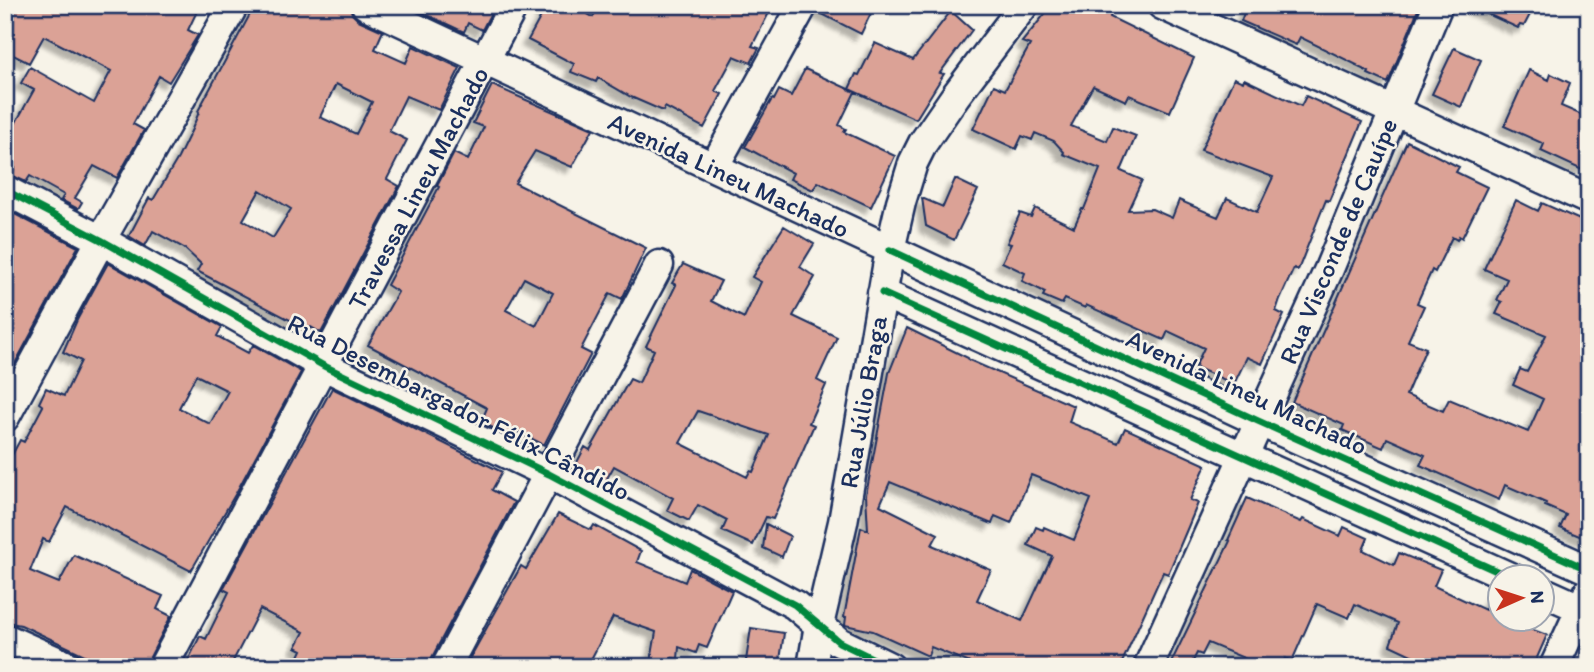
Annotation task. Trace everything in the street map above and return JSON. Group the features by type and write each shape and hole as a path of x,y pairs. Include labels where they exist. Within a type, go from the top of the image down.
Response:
{"street":[{"path":"5,417 234,5"},
{"name":"Avenida Lineu Machado","path":"366,5 1258,421 1589,570"},
{"name":"Travessa Lineu Machado","path":"163,667 514,5"},
{"path":"714,167 803,5"},
{"name":"Rua Júlio Braga","path":"812,667 843,522 890,250 905,189 923,143 956,94 1024,5"},
{"path":"1162,5 1393,113 1589,200"},
{"name":"Rua Visconde de Cauípe","path":"1148,667 1329,269 1438,5"},
{"name":"Rua Desembargador Félix Cândido","path":"5,190 101,240 324,366 549,474 795,606 839,642 890,667"},
{"path":"446,667 659,265"},
{"path":"882,293 1486,566"},
{"path":"1554,667 1586,604 1556,595"},
{"path":"5,638 70,667"}],"building":[{"path":"5,5 200,5 188,30 198,35 169,82 159,76 133,124 144,130 117,178 94,166 75,198 82,202 78,209 61,200 64,195 30,176 26,182 11,175 15,168 5,162 5,142 34,90 21,83 30,67 94,103 111,71 44,36 29,63 5,51"},
{"path":"255,5 350,5 352,14 358,20 383,31 375,49 406,63 413,46 460,68 439,110 406,96 389,131 407,140 387,179 399,186 321,333 311,327 309,330 197,271 201,264 184,248 153,231 145,246 129,236 149,198 153,200 178,158 198,111","holes":["336,84 372,102 356,134 320,117","260,190 291,209 273,238 243,220"]},
{"path":"406,5 495,5 482,30 468,23 464,32"},
{"path":"547,5 572,5 593,17 599,5 773,5 752,46 759,48 751,63 734,56 715,91 722,94 704,128 665,107 663,111 631,97 598,78 596,82 571,72 574,64 528,40"},
{"path":"820,5 856,5 871,13 861,34 818,12"},
{"path":"1052,5 1091,5 1194,58 1170,112 1129,95 1126,101 1093,86 1071,126 1107,141 1113,127 1136,136 1121,171 1142,180 1128,210 1152,209 1172,218 1179,200 1218,217 1227,198 1257,212 1273,177 1201,150 1234,78 1243,82 1244,79 1301,106 1306,96 1362,122 1298,270 1294,268 1280,299 1276,311 1284,315 1262,364 1247,357 1234,384 1195,367 1204,348 1168,331 1164,340 1086,305 1085,308 1065,299 1062,304 1043,296 1045,292 1022,281 1025,273 1002,262 1011,244 1007,243 1020,213 1031,217 1035,208 1074,227 1100,169 1063,154 1054,141 1035,133 1032,140 1022,136 1016,149 973,129 994,85 1005,90 1030,45 1022,42"},
{"path":"1247,5 1420,5 1388,83 1300,37 1296,45 1241,21"},
{"path":"1468,5 1535,5 1524,26 1520,25 1518,28"},
{"path":"951,11 972,30 940,73 944,74 916,119 849,89 875,43 913,60"},
{"path":"1454,48 1481,60 1461,107 1432,94"},
{"path":"805,69 855,92 839,125 846,129 844,132 895,156 871,207 818,182 813,190 790,179 793,173 745,147 772,99 774,100 779,90 791,96"},
{"path":"1529,70 1549,80 1551,74 1570,83 1561,106 1589,118 1589,156 1582,170 1541,151 1544,144 1504,126"},
{"path":"492,85 593,129 572,167 535,151 515,183 646,248 622,299 610,293 581,349 591,354 544,445 517,431 513,438 481,422 487,408 368,345 398,292 387,285 454,153 468,160 484,127 473,123","holes":["524,278 553,293 536,326 506,310"]},
{"path":"1407,141 1459,167 1456,172 1487,187 1462,238 1459,236 1457,240 1452,237 1435,272 1432,270 1417,303 1424,306 1408,341 1426,348 1406,395 1443,411 1449,399 1528,432 1543,399 1513,385 1520,369 1527,372 1546,335 1496,314 1502,302 1497,300 1507,279 1484,269 1516,200 1538,211 1542,203 1589,224 1589,540 1560,528 1566,515 1545,506 1546,503 1505,485 1499,500 1420,465 1425,455 1387,438 1383,448 1342,430 1344,425 1292,402"},
{"path":"955,179 978,190 954,240 926,226 922,198 943,207"},
{"path":"5,209 78,247 5,382"},
{"path":"784,226 814,244 800,267 815,277 793,316 837,337 817,380 826,385 809,423 814,425 773,519 766,517 753,545 722,531 727,520 698,505 689,521 667,510 673,498 614,466 604,484 574,468 585,447 590,450 630,379 639,383 654,350 646,346 676,285 672,283 683,264 721,281 711,301 744,318 761,282 752,277","holes":["698,411 769,435 753,472 750,471 747,477 680,443"]},
{"path":"108,263 222,327 217,336 248,353 253,345 301,372 191,571 67,507 49,542 43,539 30,571 59,583 74,555 163,596 157,609 171,616 145,667 110,667 21,625 5,622 5,468 20,440 24,442 43,406 39,403 46,388 64,396 81,361 63,352","holes":["196,375 228,391 210,424 179,408"]},
{"path":"907,328 969,360 1074,406 1069,422 1118,443 1125,428 1206,465 1190,500 1198,503 1168,574 1163,572 1120,667 980,667 931,647 928,656 873,631 845,625 844,617 861,527 868,530 866,495 889,373","holes":["1031,475 1091,499 1074,540 1044,527 1043,530 1036,527 1028,545 1052,556 1022,621 977,600 991,570 932,545 938,534 880,505 890,482 992,524 995,516 1011,523"]},
{"path":"332,388 502,472 492,490 514,502 429,667 294,667 302,650 296,647 304,632 260,609 230,667 185,667 200,636 206,639 229,592 223,589"},
{"path":"1247,498 1340,536 1344,527 1368,538 1363,550 1394,565 1399,553 1441,570 1434,586 1485,610 1486,608 1486,634 1547,635 1533,667 1437,667 1390,645 1398,623 1355,604 1349,618 1317,604 1292,661 1285,658 1281,667 1265,667 1208,643 1202,655 1197,653 1190,667 1169,667 1230,541 1228,540"},
{"path":"558,514 591,530 594,525 641,551 637,562 685,582 690,569 732,591 707,648 699,645 696,653 679,647 678,659 672,658 671,667 650,667 656,632 613,617 587,667 465,667 521,566 526,569"},
{"path":"766,524 790,536 782,557 763,548"},
{"path":"751,628 784,633 779,667 745,667"}],"cycle path":[{"path":"5,190 101,240 324,366 549,474 795,605 839,642 890,667"},
{"path":"890,250 1258,421 1589,570"},
{"path":"882,293 1486,566"}]}
